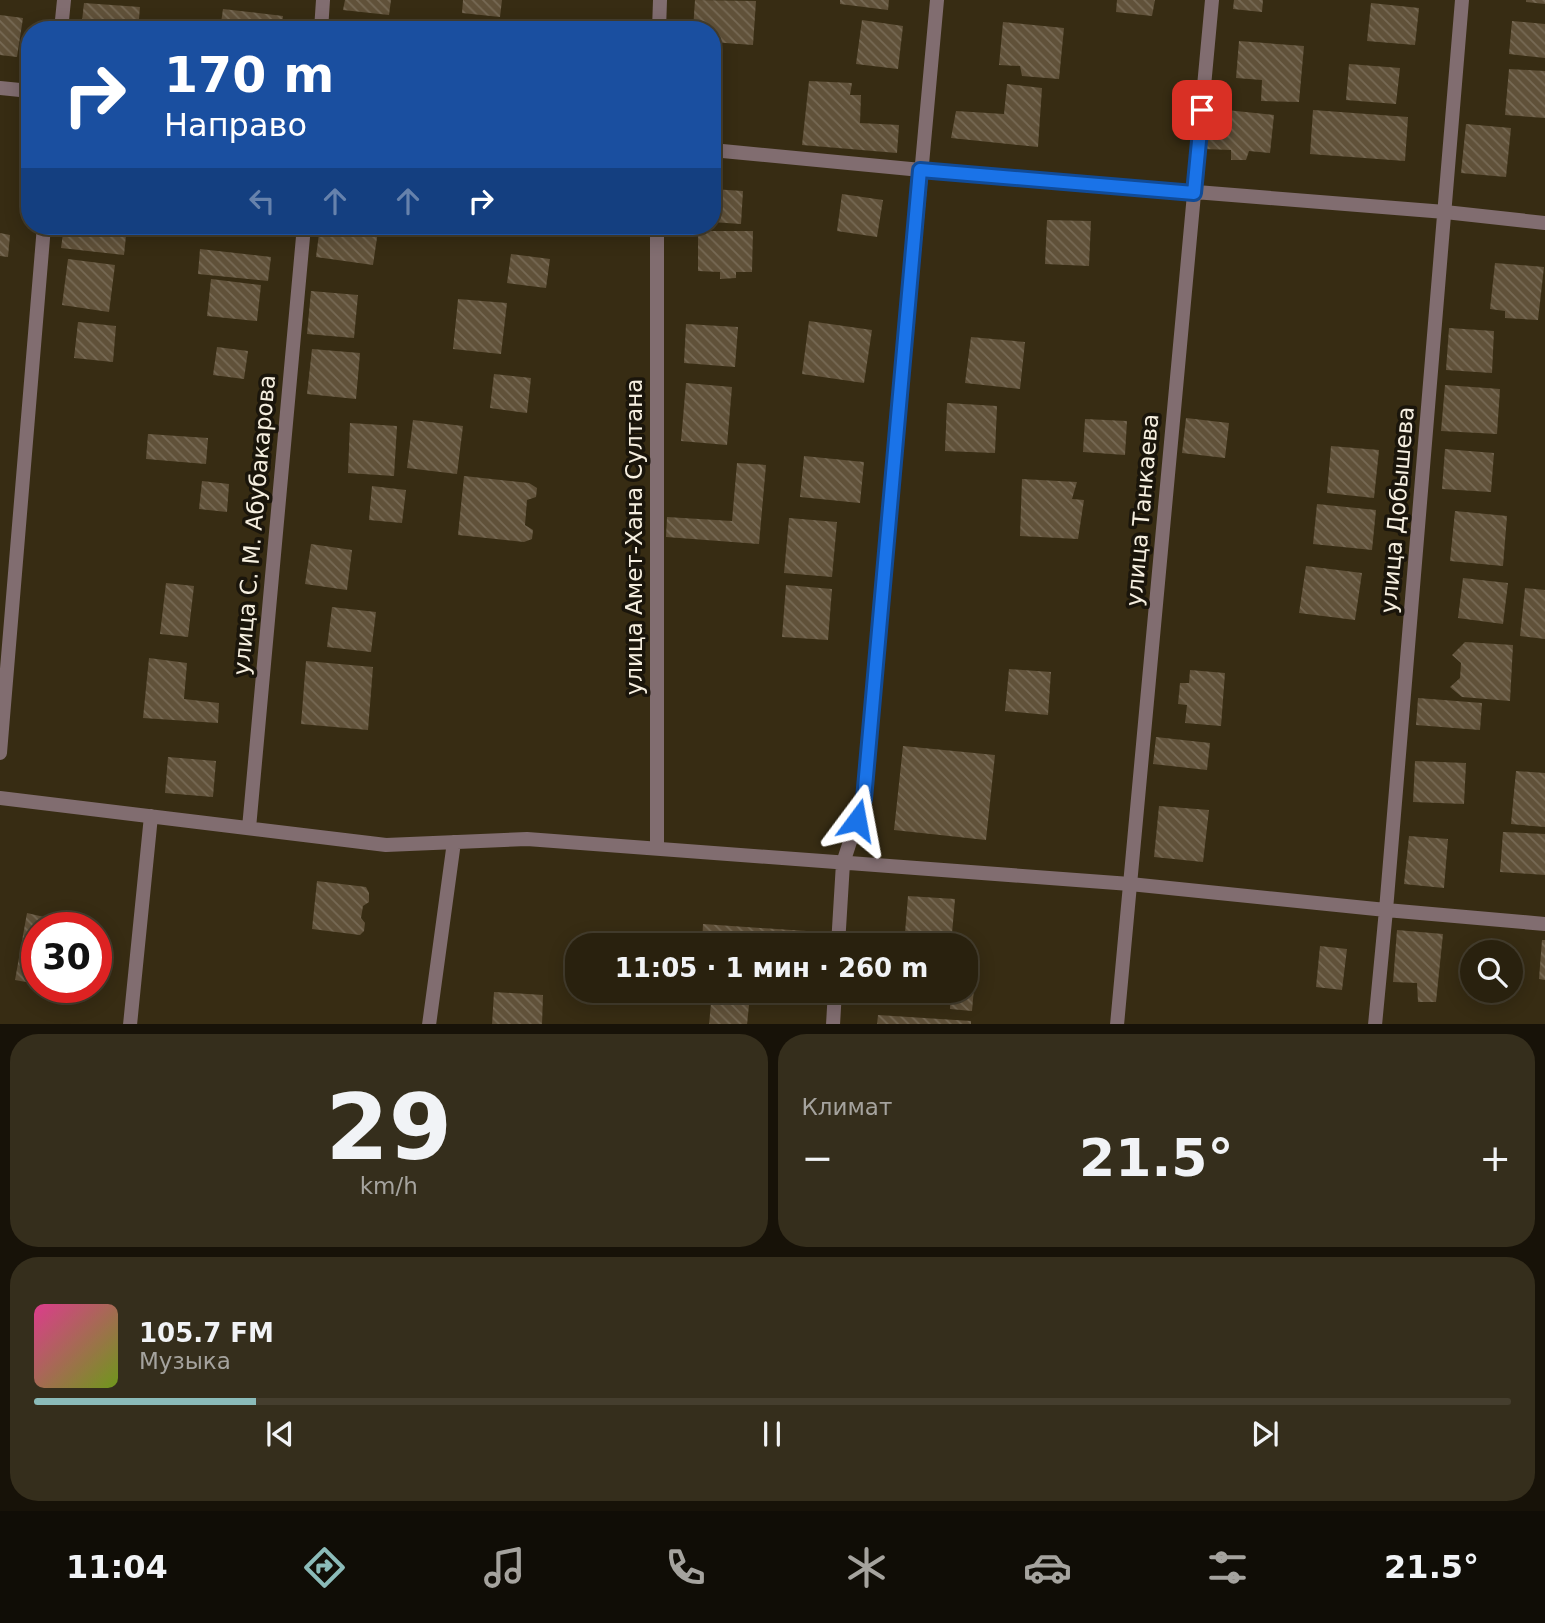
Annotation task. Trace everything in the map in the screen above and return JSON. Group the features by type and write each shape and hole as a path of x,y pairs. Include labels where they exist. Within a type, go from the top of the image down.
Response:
{"street":[{"path":"62,21 64,0"},
{"path":"322,21 323,0"},
{"path":"659,21 660,0"},
{"path":"839,933 843,863 864,799 937,0"},
{"name":"улица Танкаева","path":"1117,1024 1212,0"},
{"name":"улица Добышева","path":"1375,1024 1462,0"},
{"path":"0,88 21,90"},
{"path":"721,151 920,170 1445,212 1545,223"},
{"path":"0,754 43,235"},
{"name":"улица С. М. Абубакарова","path":"249,828 303,235"},
{"name":"улица Амет-Хана Султана","path":"657,235 657,848"},
{"path":"0,798 386,845 527,839 1130,884 1545,923"},
{"path":"130,1024 151,816"},
{"path":"429,1024 454,842"},
{"path":"833,1024 834,1003"}],"building":[{"path":"345,0 391,0 389,15 343,10"},
{"path":"463,0 502,0 500,17 462,13"},
{"path":"695,0 756,1 753,45 721,43 721,21 694,21"},
{"path":"840,0 889,0 888,10 840,4"},
{"path":"1117,0 1155,0 1152,16 1116,12"},
{"path":"1234,0 1263,0 1262,12 1233,9"},
{"path":"1545,0 1545,4 1526,2"},
{"path":"84,3 140,7 139,21 82,21"},
{"path":"1371,3 1419,8 1415,45 1367,41"},
{"path":"223,9 283,16 282,21 221,21"},
{"path":"0,15 23,18 17,57 0,55"},
{"path":"862,20 903,26 898,69 856,64"},
{"path":"1512,21 1545,24 1545,58 1509,54"},
{"path":"1003,22 1064,28 1059,79 1022,76 1020,66 999,65"},
{"path":"1239,41 1304,46 1299,102 1261,101 1262,80 1236,78"},
{"path":"1349,64 1400,68 1396,104 1346,100"},
{"path":"1509,69 1545,71 1545,118 1505,115"},
{"path":"809,81 852,83 850,95 861,95 860,123 899,125 897,153 802,145"},
{"path":"1007,84 1042,88 1038,147 951,138 956,111 1004,114"},
{"path":"1207,108 1274,115 1270,153 1249,151 1246,160 1231,160 1231,150 1203,149"},
{"path":"1313,110 1408,117 1405,161 1310,154"},
{"path":"1466,124 1511,128 1506,177 1461,173"},
{"path":"721,190 743,191 741,224 721,223"},
{"path":"842,194 883,200 877,237 837,231"},
{"path":"1047,220 1091,221 1089,266 1045,264"},
{"path":"721,231 753,231 752,272 736,272 736,278 720,279 720,272 698,271 698,235 721,235"},
{"path":"0,233 10,235 8,257 0,256"},
{"path":"63,235 126,235 124,255 61,248"},
{"path":"319,235 377,235 373,265 316,257"},
{"path":"200,249 271,257 268,281 198,274"},
{"path":"511,254 550,259 546,288 507,283"},
{"path":"68,259 115,265 109,312 62,305"},
{"path":"1495,263 1544,267 1538,320 1505,318 1505,311 1490,309"},
{"path":"211,279 261,285 257,321 207,316"},
{"path":"311,291 358,295 354,338 307,334"},
{"path":"458,299 507,303 501,354 453,349"},
{"path":"809,321 872,330 864,383 802,374"},
{"path":"78,322 116,326 113,362 74,358"},
{"path":"686,324 738,327 735,367 684,363"},
{"path":"1449,328 1494,331 1492,373 1446,370"},
{"path":"971,337 1025,342 1020,389 965,383"},
{"path":"217,347 248,351 244,379 213,375"},
{"path":"312,349 360,353 356,399 307,394"},
{"path":"494,374 531,378 527,413 490,408"},
{"path":"686,383 732,387 727,445 681,441"},
{"path":"1445,385 1500,389 1497,434 1441,431"},
{"path":"947,403 997,406 995,453 945,451"},
{"path":"1186,418 1229,423 1225,458 1182,453"},
{"path":"1085,419 1127,421 1125,455 1083,452"},
{"path":"413,420 463,426 457,474 407,468"},
{"path":"350,423 397,426 394,476 348,473"},
{"path":"148,434 208,438 206,464 146,459"},
{"path":"1331,446 1379,450 1374,498 1327,493"},
{"path":"1445,449 1494,453 1491,492 1442,489"},
{"path":"804,456 864,462 860,503 800,497"},
{"path":"737,463 766,465 759,544 666,537 667,517 732,521"},
{"path":"464,476 529,483 537,488 536,497 527,500 525,525 533,530 532,539 524,542 458,535"},
{"path":"1022,479 1077,482 1072,499 1084,500 1078,539 1020,536"},
{"path":"202,481 229,484 227,512 199,509"},
{"path":"372,486 406,490 402,523 369,520"},
{"path":"1317,504 1376,510 1372,550 1313,544"},
{"path":"1455,511 1507,516 1503,566 1450,561"},
{"path":"789,518 837,522 832,577 784,573"},
{"path":"311,544 352,550 347,590 305,584"},
{"path":"1306,566 1362,573 1355,620 1299,613"},
{"path":"1463,578 1508,583 1503,624 1458,618"},
{"path":"166,583 194,586 188,637 160,634"},
{"path":"786,585 832,589 828,640 782,637"},
{"path":"1525,588 1545,590 1545,639 1520,636"},
{"path":"332,607 376,612 371,652 327,647"},
{"path":"1465,642 1513,645 1510,701 1462,697 1450,687 1460,678 1461,663 1452,655"},
{"path":"149,658 187,663 184,699 219,703 218,723 143,718"},
{"path":"306,661 373,667 368,730 301,724"},
{"path":"1009,669 1051,672 1048,715 1005,711"},
{"path":"1190,670 1225,673 1221,726 1185,723 1187,705 1178,704 1180,683 1189,683"},
{"path":"1418,698 1482,703 1480,730 1416,725"},
{"path":"1156,737 1210,743 1207,770 1153,764"},
{"path":"903,746 995,755 986,840 894,830"},
{"path":"168,757 216,761 213,797 165,793"},
{"path":"1415,761 1466,763 1464,804 1413,802"},
{"path":"1516,771 1545,773 1545,827 1511,824"},
{"path":"1159,806 1209,810 1203,862 1154,857"},
{"path":"1503,832 1545,834 1545,875 1500,872"},
{"path":"1409,836 1448,839 1444,888 1404,884"},
{"path":"317,881 366,887 369,902 363,906 361,918 365,923 364,931 360,935 312,929"},
{"path":"908,896 955,899 952,933 905,933"},
{"path":"703,924 821,932 821,933 703,933"},
{"path":"1397,930 1443,934 1436,1002 1418,1002 1417,983 1393,982"},
{"path":"1542,940 1545,940 1545,980 1539,979"},
{"path":"21,946 21,981 15,980"},
{"path":"1320,946 1347,949 1342,990 1316,987"},
{"path":"494,992 543,995 542,1024 492,1024"},
{"path":"711,1003 749,1003 747,1024 709,1024"},
{"path":"950,1003 973,1003 972,1011 950,1009"},
{"path":"878,1015 971,1021 971,1024 877,1024"}],"route":[{"path":"857,820 864,799 920,170 1194,193 1202,110"}]}
